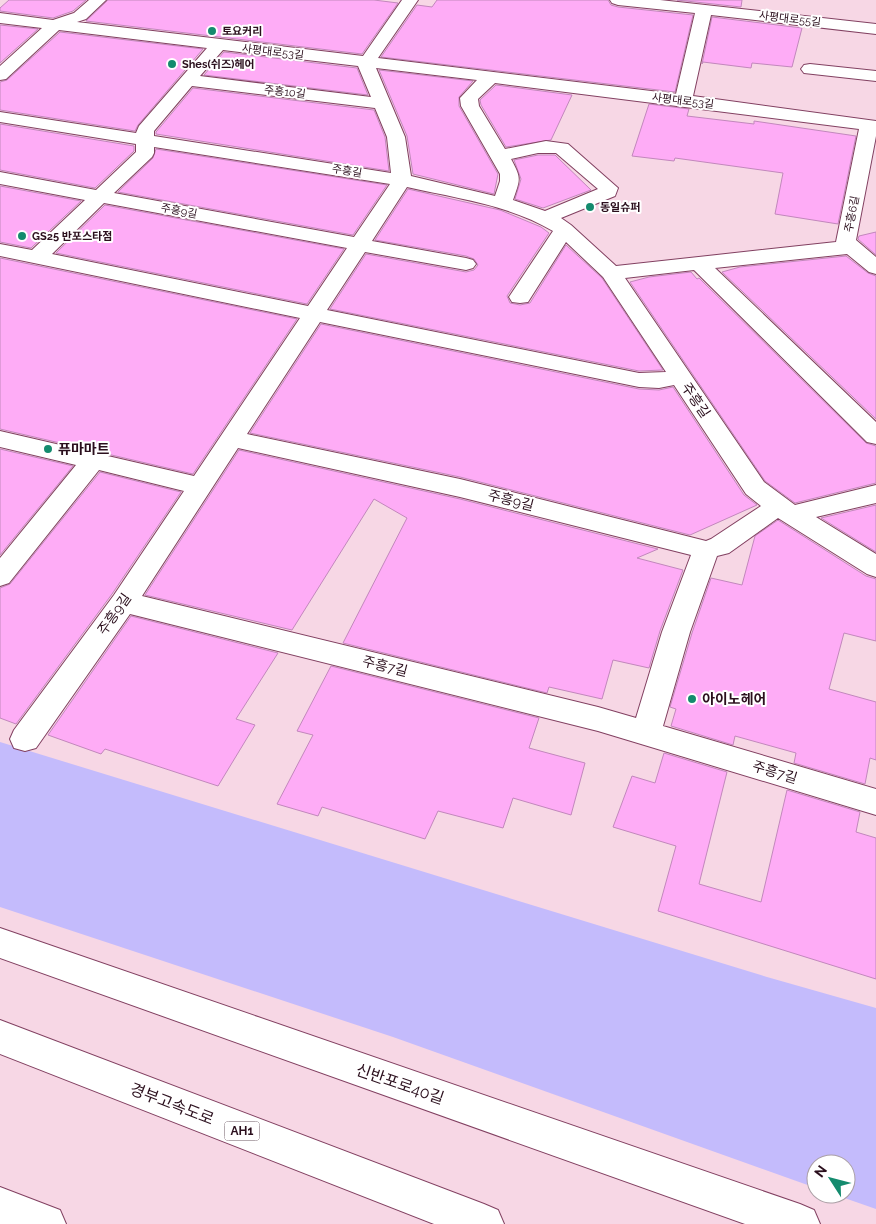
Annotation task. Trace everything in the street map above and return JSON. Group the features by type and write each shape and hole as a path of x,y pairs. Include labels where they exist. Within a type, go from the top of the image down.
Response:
{"main road":[{"path":"0,75 56,24 80,16 98,0"},
{"path":"402,180 396,137 366,64 410,0"},
{"name":"사평대로55길","path":"618,0 704,10 750,7 876,29"},
{"path":"683,100 704,10"},
{"name":"사평대로53길","path":"0,18 366,64 683,100 872,125"},
{"path":"37,257 145,152 145,130 218,45"},
{"path":"810,68 876,76"},
{"path":"490,78 469,98 470,106 510,174 510,181 502,203"},
{"name":"주흥10길","path":"188,80 383,104"},
{"name":"주흥길","path":"0,118 402,180 502,203 555,224 610,273 755,488 876,567"},
{"name":"주흥6길","path":"867,258 846,242 869,160 872,125"},
{"path":"500,156 530,150 553,147 561,148 608,188 608,192 604,194 568,207 555,224 520,297"},
{"name":"주흥9길","path":"0,178 466,264"},
{"name":"주흥9길","path":"25,739 124,602 402,180"},
{"path":"0,250 639,380 659,381 680,377"},
{"path":"610,273 698,263 867,258"},
{"path":"698,263 876,436"},
{"name":"주흥9길","path":"231,438 460,488 706,550"},
{"path":"0,439 200,486"},
{"path":"0,576 93,461"},
{"path":"646,733 676,632 706,550 720,546 786,510 876,494"},
{"name":"주흥7길","path":"124,602 598,719 876,802"},
{"name":"신반포로40길","path":"0,943 800,1224"},
{"name":"경부고속도로","path":"0,1037 484,1224"},
{"path":"0,1206 46,1224"}],"shaded area":[{"path":"0,742 767,977 876,1008 876,1209 856,1202 856,1154 806,1154 806,1184 393,1037 0,907"}],"building":[{"path":"9,0 86,0 73,11 53,18 0,11 0,8"},
{"path":"108,0 374,0 398,3 362,54 86,21"},
{"path":"437,0 608,0 611,5 618,7 693,15 675,92 381,57 417,5 432,7"},
{"path":"677,0 742,0 741,7"},
{"path":"712,17 802,28 792,67 752,63 751,68 703,62 702,64"},
{"path":"0,25 38,29 0,63"},
{"path":"60,32 203,49 138,125 135,131 0,110 0,82 7,80"},
{"path":"224,52 357,68 368,95 204,75"},
{"path":"379,70 473,81 459,97 459,106 498,174 494,194 413,174 407,136"},
{"path":"496,85 572,95 551,140 506,147 481,105 480,100"},
{"path":"193,88 374,110 385,137 389,171 156,134"},
{"path":"649,104 689,109 687,116 754,124 754,121 856,136 838,224 775,214 783,173 675,158 674,161 632,156"},
{"path":"0,124 134,146 134,151 95,188 0,170"},
{"path":"156,149 387,185 353,235 118,192 153,158"},
{"path":"538,155 555,155 591,190 543,208 515,199 521,179 514,160"},
{"path":"0,186 81,201 31,248 0,242"},
{"path":"408,189 500,210 541,227 549,233 507,296 510,303 520,305 530,303 566,245 602,278 663,370 639,371 330,309 366,254 466,272 474,270 478,265 474,259 466,256 375,240"},
{"path":"105,205 344,249 307,304 56,253"},
{"path":"876,232 876,255 858,239 859,236"},
{"path":"846,256 868,273 876,276 876,419 722,272 740,267"},
{"path":"0,258 297,319 193,474 0,429"},
{"path":"691,272 866,443 876,446 876,483 795,503 765,481 630,282 649,277"},
{"path":"321,324 639,389 659,390 673,387 744,495 757,505 690,535 460,477 250,433"},
{"path":"0,449 73,466 0,555"},
{"path":"239,450 460,499 658,549 637,558 683,570 660,631 649,668 613,660 602,699 549,687 547,693 343,643 407,518 374,499 292,630 145,595"},
{"path":"100,472 181,492 112,594 16,724 0,718 0,588 10,584"},
{"path":"876,505 876,552 821,518"},
{"path":"778,520 866,576 876,579 876,641 844,633 829,689 876,702 876,760 870,758 865,784 794,763 796,753 735,736 733,745 671,726 676,709 670,707 711,578 742,585 755,536"},
{"path":"131,616 278,653 236,719 255,725 218,786 105,749 101,754 48,735"},
{"path":"331,666 539,718 529,748 585,763 571,815 513,798 503,828 438,811 425,839 322,807 318,816 277,804 313,735 297,731"},
{"path":"664,753 727,772 699,884 761,902 787,790 860,812 856,832 876,838 876,979 658,911 676,846 613,827 632,776 655,783"}],"place":[{"name":"토요커리","path":"212,31"},
{"name":"Shes(쉬즈)헤어","path":"172,64"},
{"name":"동일슈퍼","path":"590,207"},
{"name":"GS25 반포스타점","path":"22,236"},
{"name":"퓨마마트","path":"48,449"},
{"name":"아이노헤어","path":"692,699"}]}
